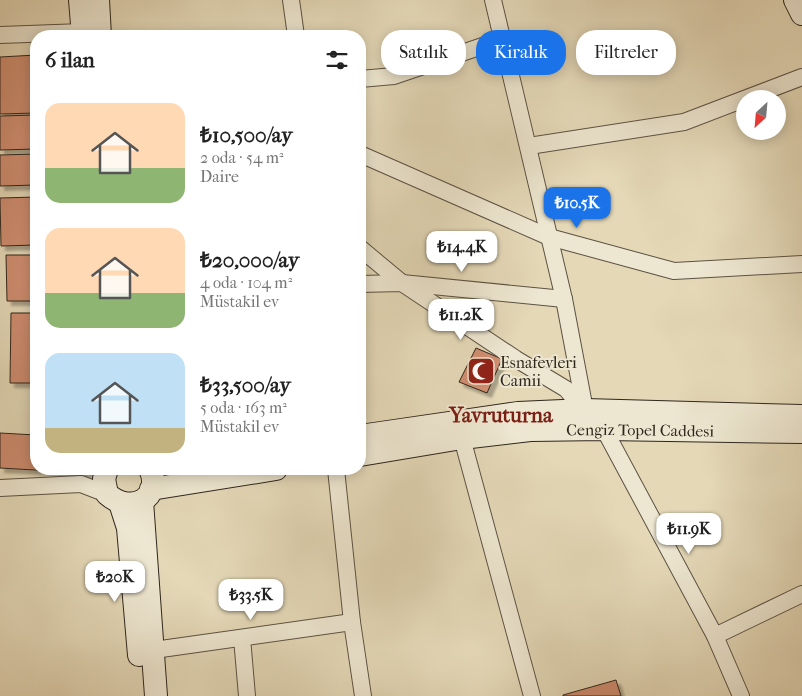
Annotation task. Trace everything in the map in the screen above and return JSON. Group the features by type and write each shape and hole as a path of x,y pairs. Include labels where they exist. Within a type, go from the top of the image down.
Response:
{"main road":[{"path":"80,0 88,30"},
{"path":"90,30 98,0"},
{"path":"795,0 802,14"},
{"name":"Cengiz Topel Caddesi","path":"366,435 518,412 584,410 802,416"},
{"name":"Cengiz Topel Caddesi","path":"366,454 462,438 530,430 604,429 802,432"},
{"path":"105,475 104,479 134,491 237,475"},
{"path":"134,491 154,650 156,696"},
{"path":"134,491 128,528 142,696"}],"street":[{"path":"292,0 295,30"},
{"path":"493,0 501,30"},
{"path":"0,34 30,34"},
{"path":"366,78 394,76 476,47"},
{"path":"512,75 564,299 584,410"},
{"path":"529,146 684,122 802,77"},
{"path":"366,157 549,237 674,271 802,264"},
{"path":"366,253 402,283 516,359 566,389 584,410"},
{"path":"366,284 402,283 564,299"},
{"path":"604,429 715,636 741,696"},
{"path":"462,438 532,696"},
{"path":"81,484 96,475"},
{"path":"337,475 352,622 363,696"},
{"path":"0,488 81,484 134,491"},
{"path":"715,636 802,594"},
{"path":"154,650 352,622"},
{"path":"242,638 246,696"}],"building":[{"path":"30,55 30,113 0,114 0,57"},
{"path":"30,115 30,149 0,150 0,116"},
{"path":"30,154 30,185 0,186 0,155"},
{"path":"30,197 30,245 1,246 0,198"},
{"path":"6,255 30,255 30,301 7,301"},
{"path":"11,313 30,313 30,383 10,383"},
{"name":"Esnafevleri Camii","path":"476,348 502,359 487,393 459,382"},
{"path":"0,433 30,435 30,470 0,468"},
{"path":"616,680 621,696 563,696 563,695"}],"place":[{"name":"Esnafevleri Camii","path":"481,371"}],"district":[{"name":"Yavruturna","path":"501,415"}]}
